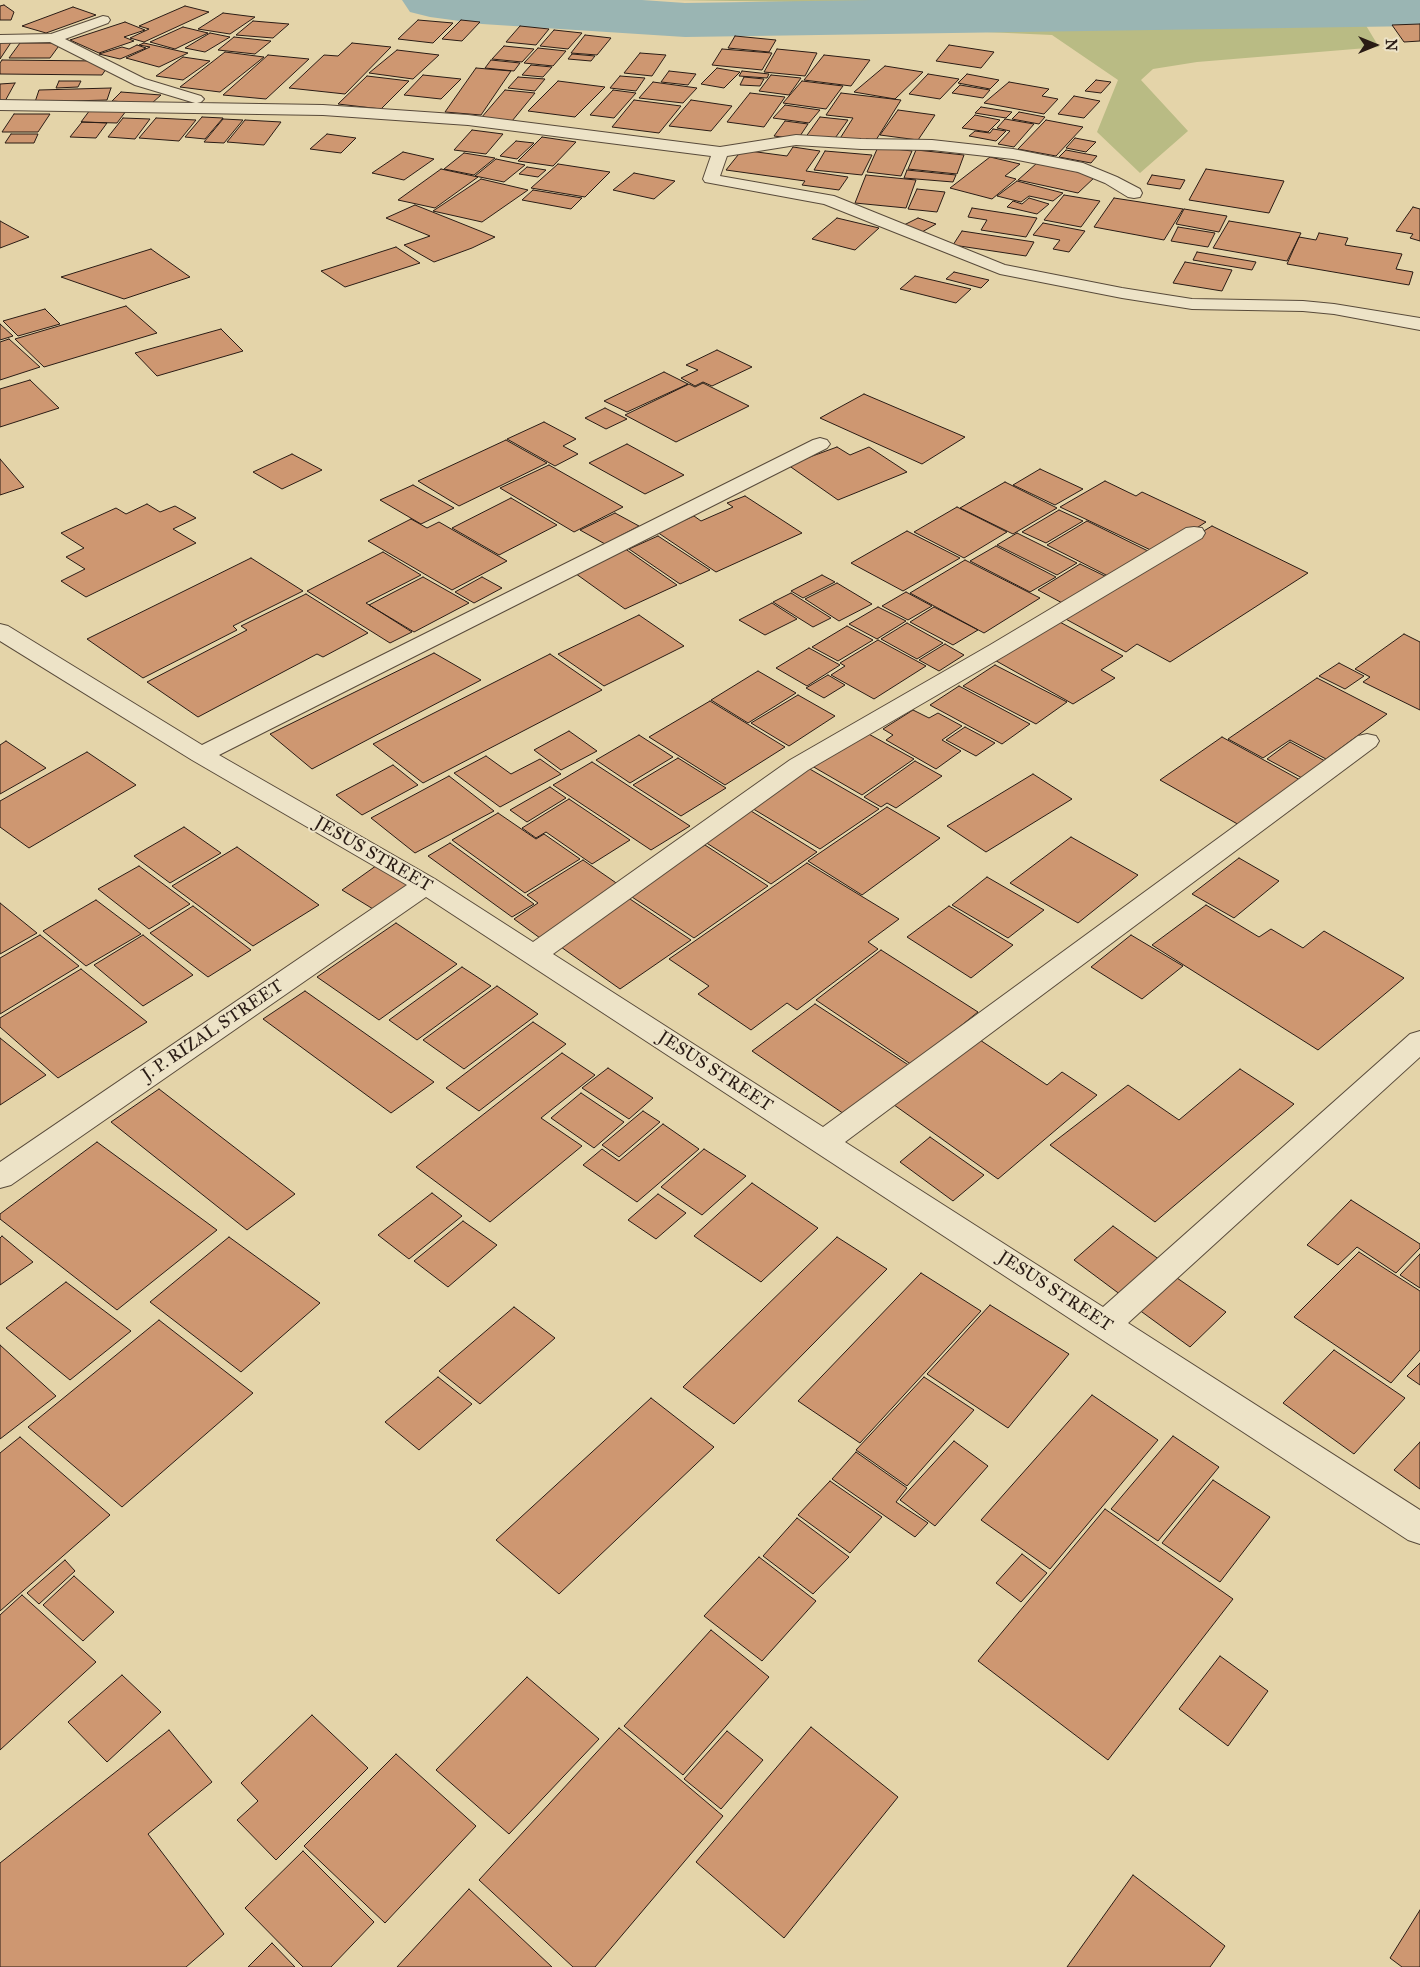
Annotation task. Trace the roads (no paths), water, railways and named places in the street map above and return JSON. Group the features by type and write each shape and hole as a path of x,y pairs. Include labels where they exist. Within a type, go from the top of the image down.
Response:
{"street":[{"path":"0,39 53,38 103,20"},
{"path":"53,38 140,82 192,97 215,108"},
{"path":"0,105 323,110 468,120 720,152 796,140 861,144 932,145 1013,154 1082,168 1111,180 1134,193"},
{"path":"720,152 711,179 828,200 1000,269 1122,293 1192,304 1326,308 1420,324"},
{"path":"201,755 820,444"},
{"path":"532,955 799,765 998,650 1194,533"},
{"name":"JESUS STREET","path":"0,631 201,755 426,885 1420,1529"},
{"path":"824,1142 1367,741"},
{"name":"J. P. RIZAL STREET","path":"0,1177 426,885"},
{"path":"1104,1324 1420,1041"}],"waterway":[{"path":"430,0 482,7 685,20 1420,9"}]}
